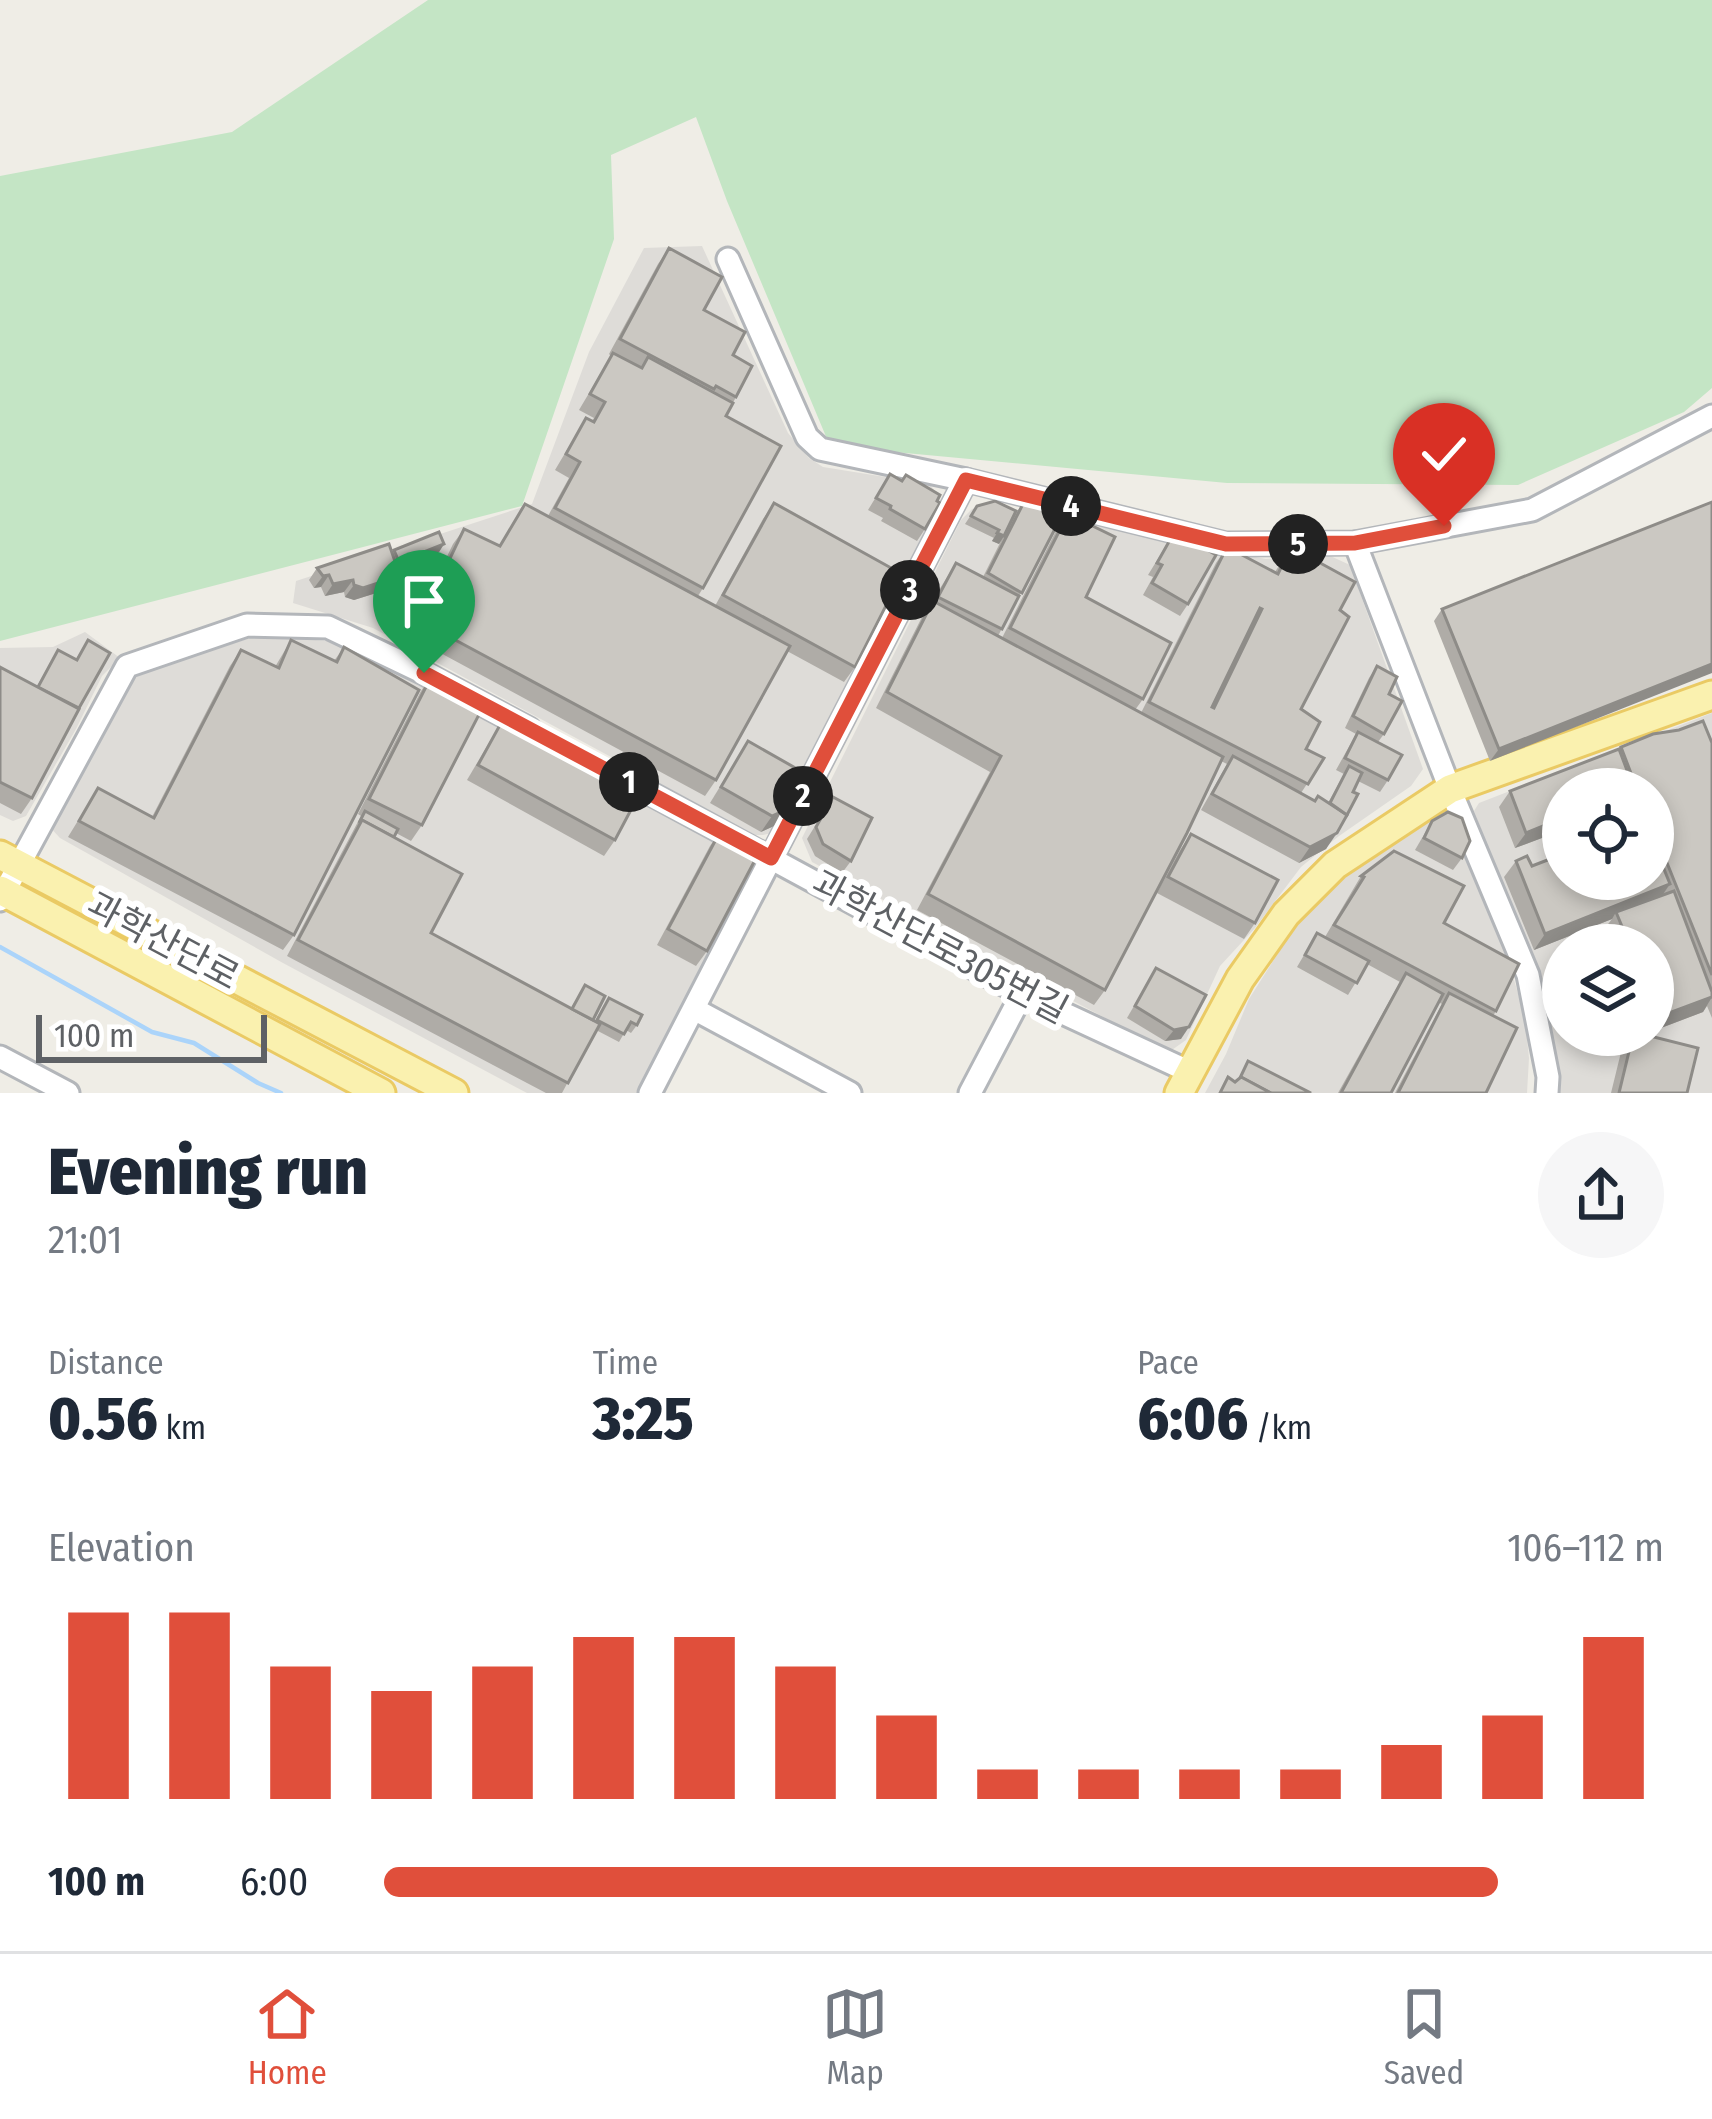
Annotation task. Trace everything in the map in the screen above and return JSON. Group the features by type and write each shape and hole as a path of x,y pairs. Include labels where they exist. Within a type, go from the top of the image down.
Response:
{"main road":[{"path":"1184,1082 1240,979 1286,914 1335,865 1450,789 1712,695"},
{"name":"과학산단로","path":"5,880 381,1093"},
{"name":"과학산단로","path":"5,880 454,1093"}],"street":[{"path":"728,259 807,437 820,448 1226,544 1355,543 1532,510 1712,416"},
{"path":"650,1093 966,480"},
{"path":"1355,543 1528,975 1548,1077 1546,1093"},
{"path":"5,880 127,666 247,625 328,627 547,738"},
{"name":"과학산단로305번길","path":"608,771 1184,1082"},
{"path":"970,1093 1022,994"},
{"path":"694,1009 850,1093"},
{"path":"0,1057 68,1093"}],"shaded area":[{"path":"702,246 788,433 809,458 823,467 929,484 939,505 776,832 763,835 755,835 373,628 293,603 296,581 532,504 589,352 644,248"},
{"path":"986,505 1266,559 1326,554 1350,565 1423,769 1411,786 1301,867 1220,966 1186,1040 1169,1052 812,862 802,838 961,520 972,509"},
{"path":"85,632 120,658 102,676 26,816 13,821 0,815 0,648 53,647"},
{"path":"260,635 338,642 735,849 749,876 637,1093 527,1093 283,963 60,838 48,825 117,697 140,673"},
{"path":"1712,713 1712,1093 1557,1093 1554,1056 1674,1056 1674,924 1542,924 1542,1001 1535,969 1474,811 1479,803 1542,779 1542,900 1674,900 1674,768 1570,768"},
{"path":"1447,818 1459,834 1493,906 1525,1018 1527,1093 1205,1093 1249,999 1312,906 1392,837 1419,819"}],"green space":[{"path":"428,0 1712,0 1712,388 1684,412 1518,485 1227,483 830,446 696,117 611,155 614,239 522,506 0,641 0,176 232,132"}],"building":[{"path":"669,248 722,277 704,310 745,332 733,355 752,366 736,397 620,339"},
{"path":"613,353 642,368 648,357 733,403 726,416 781,446 703,588 555,508 580,462 566,454 586,418 594,422 605,402 590,394"},
{"path":"890,474 902,481 906,475 940,495 925,529 876,498"},
{"path":"1025,500 1060,519 1022,593 988,573"},
{"path":"995,501 1016,511 1004,536 971,516 977,506"},
{"path":"1712,502 1712,664 1499,749 1442,609"},
{"path":"774,503 902,574 855,667 723,595"},
{"path":"525,504 790,646 716,780 420,621 464,529 500,546"},
{"path":"1068,514 1115,537 1086,597 1171,643 1143,699 1010,628"},
{"path":"1175,531 1216,555 1188,604 1152,583"},
{"path":"439,532 444,544 399,562 394,550"},
{"path":"389,544 400,576 363,588 353,580 333,584 317,568"},
{"path":"1227,547 1278,574 1291,547 1355,582 1340,610 1349,617 1301,709 1320,722 1306,749 1324,758 1308,784 1149,702","holes":["1260,608 1262,609 1214,708"]},
{"path":"956,563 1019,596 1002,629 938,597"},
{"path":"933,601 1223,757 1105,990 928,894 1001,756 887,692"},
{"path":"88,640 110,653 79,708 38,687 58,650 77,660"},
{"path":"291,640 337,662 344,647 419,690 294,935 79,821 98,788 154,818 241,650 279,668"},
{"path":"1377,666 1397,677 1389,694 1402,701 1384,734 1353,716"},
{"path":"0,667 79,709 32,798 0,782"},
{"path":"432,675 485,703 422,825 369,799"},
{"path":"506,714 642,789 615,840 478,765"},
{"path":"1703,721 1712,743 1712,975 1674,880 1674,768 1629,768 1621,747"},
{"path":"1358,732 1402,755 1388,780 1345,758"},
{"path":"748,741 806,774 785,810 772,816 721,787"},
{"path":"1619,749 1626,768 1570,768"},
{"path":"1233,756 1347,815 1337,833 1310,847 1212,794"},
{"path":"1349,766 1362,773 1347,815 1330,803"},
{"path":"1542,779 1542,827 1526,833 1510,791"},
{"path":"833,797 872,818 851,861 823,844 816,827"},
{"path":"365,811 398,829 394,837 362,820 359,823"},
{"path":"1448,812 1462,818 1470,841 1462,858 1424,838 1432,821"},
{"path":"362,820 462,874 431,933 600,1024 568,1083 298,940"},
{"path":"721,830 745,842 754,862 707,951 668,929"},
{"path":"1191,834 1278,880 1255,923 1168,877"},
{"path":"1394,851 1464,886 1444,923 1519,964 1496,1011 1334,925 1361,876"},
{"path":"1527,856 1532,866 1542,862 1542,900 1630,900 1570,924 1542,926 1516,861"},
{"path":"1674,891 1712,997 1674,1011 1674,924 1621,924 1616,912 1649,900 1674,900"},
{"path":"1317,933 1369,961 1357,983 1305,955"},
{"path":"1156,968 1206,995 1189,1027 1174,1030 1135,1006"},
{"path":"1406,973 1443,994 1391,1093 1341,1093"},
{"path":"585,985 605,996 593,1020 572,1009"},
{"path":"1449,993 1517,1028 1486,1093 1398,1093"},
{"path":"609,998 642,1015 624,1034 597,1020"},
{"path":"1674,1042 1698,1048 1687,1093 1619,1093 1628,1056 1674,1056"},
{"path":"1248,1061 1311,1093 1271,1093 1240,1078"},
{"path":"1228,1077 1235,1082 1241,1077 1271,1093 1220,1093"}],"waterway":[{"path":"0,947 152,1032 194,1043 281,1093"}],"route":[{"path":"424,673 771,858 966,480 1226,544 1355,543 1444,526"}]}
